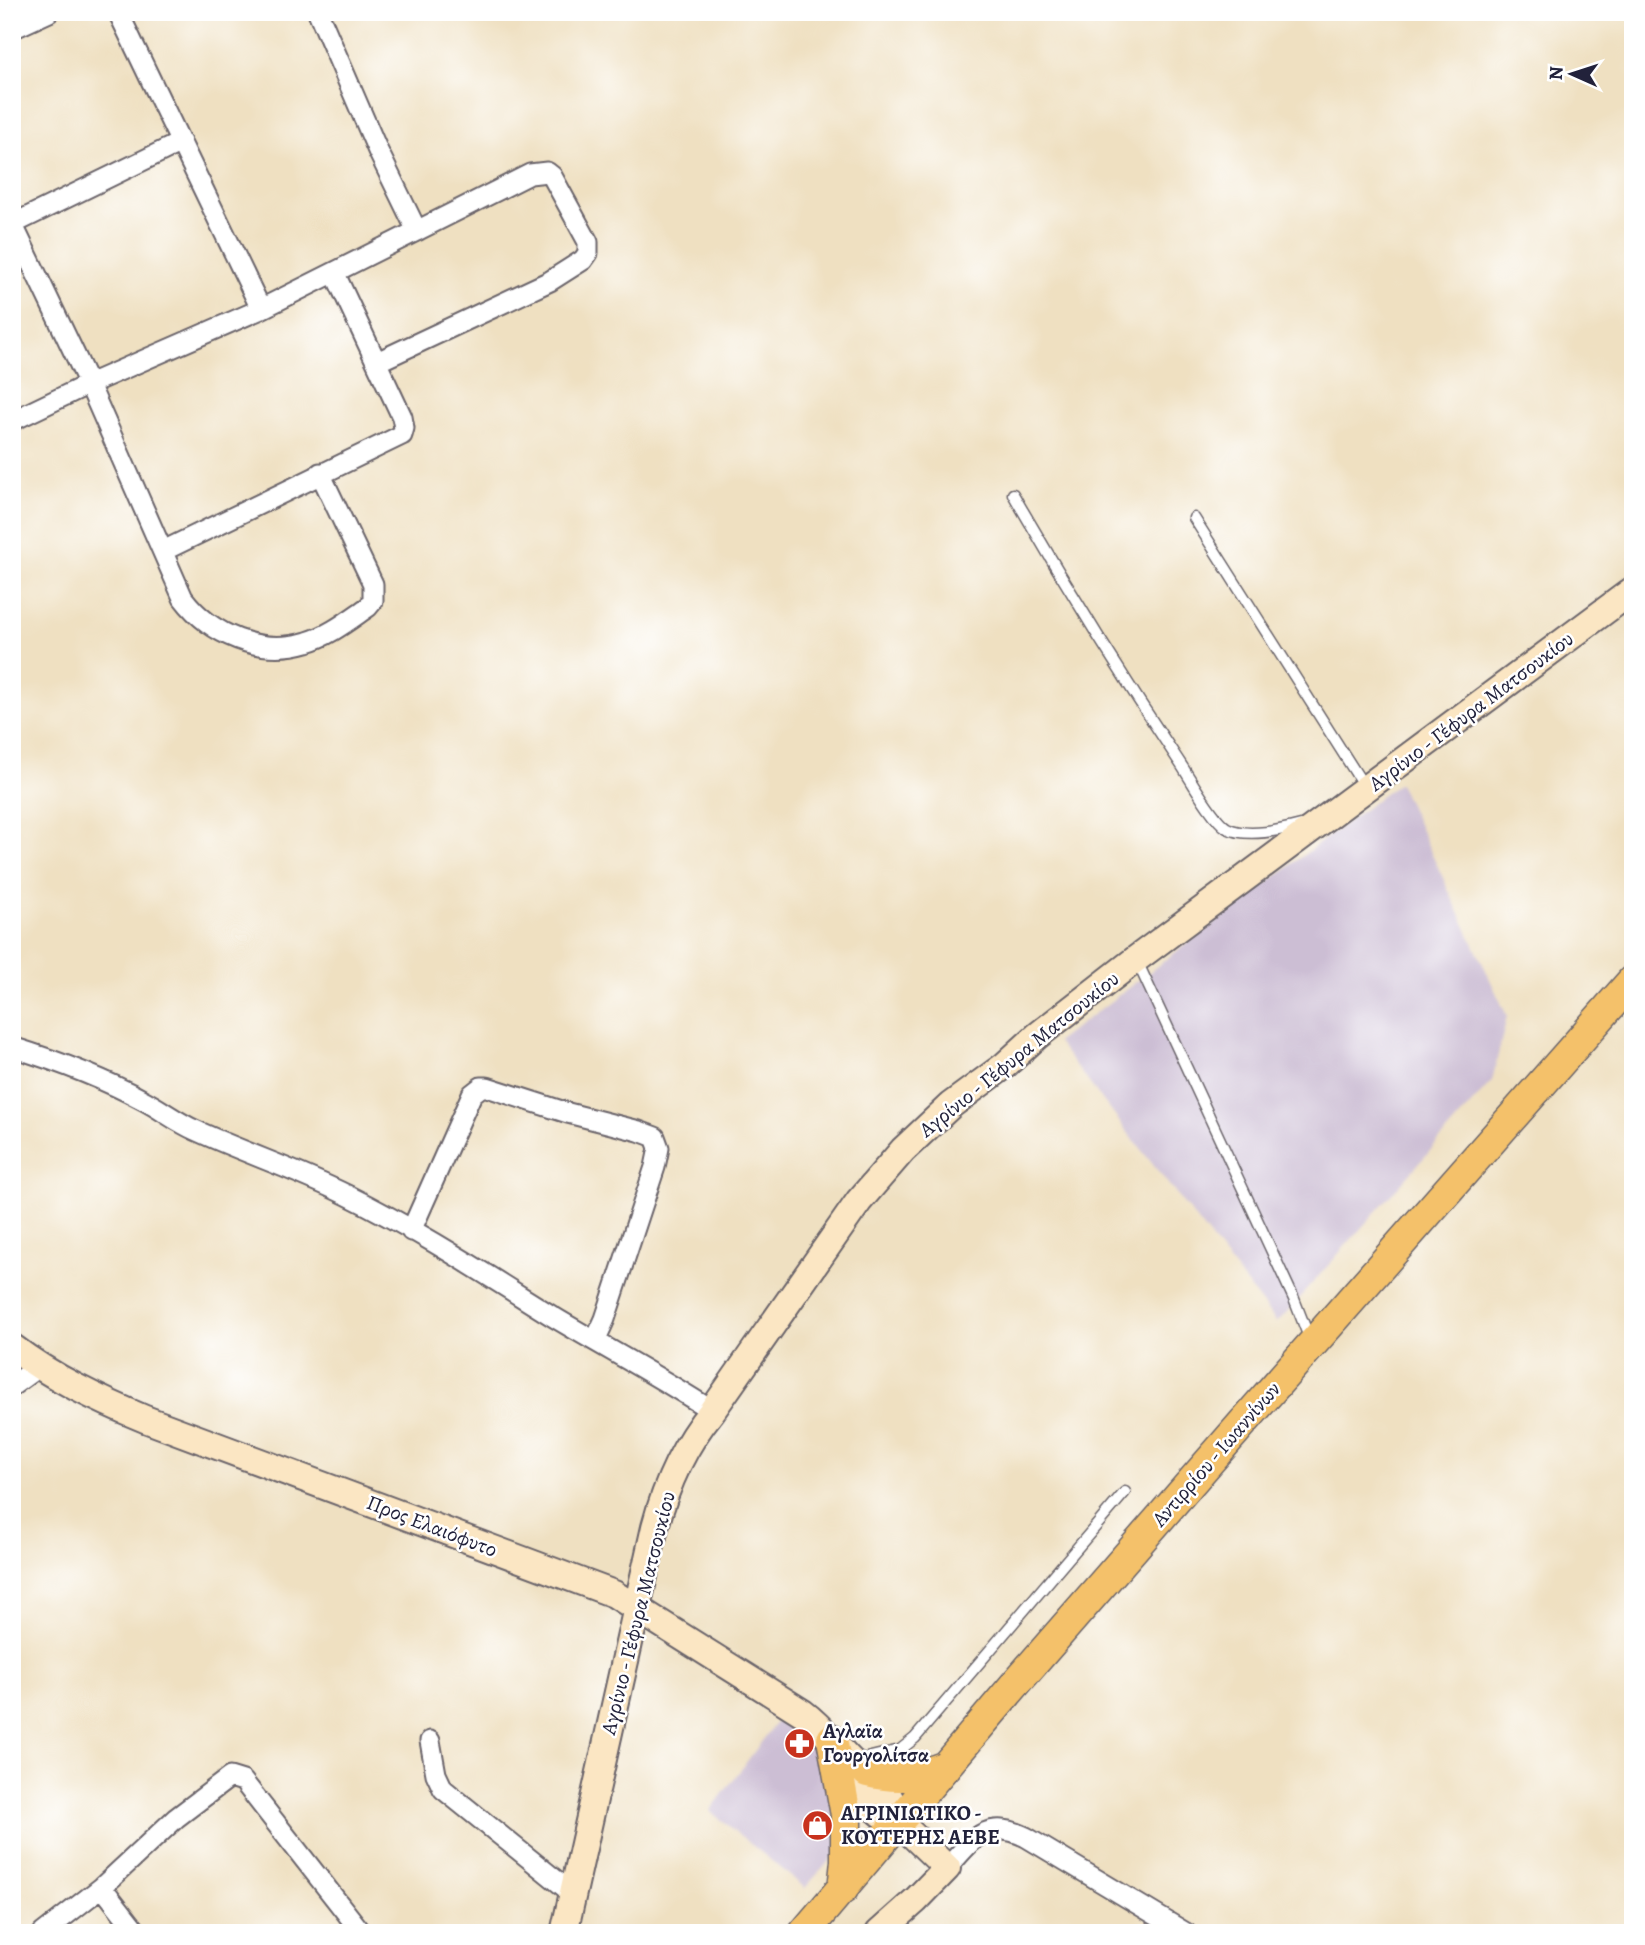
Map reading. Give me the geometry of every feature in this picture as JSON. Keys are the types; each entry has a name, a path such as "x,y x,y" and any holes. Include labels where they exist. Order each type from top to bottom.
{"main road":[{"name":"Αγρίνιο - Γέφυρα Ματσουκίου","path":"564,1933 659,1510 687,1447 859,1200 903,1150 951,1105 1004,1066 1037,1036 1136,959 1633,590"},
{"name":"Αντιρρίου - Ιωαννίνων","path":"804,1933 1311,1344 1633,980"},
{"name":"Προς Ελαιόφυτο","path":"12,1348 38,1367 100,1401 614,1594 803,1713 888,1793 900,1823"},
{"path":"843,1889 850,1757 905,1777 946,1766"},
{"path":"879,1933 947,1868 900,1823"}],"street":[{"path":"12,29 50,12"},
{"path":"118,12 261,309"},
{"path":"318,12 383,163 417,231"},
{"path":"181,142 13,224 89,384 183,598 203,621 221,634 252,643 306,643 326,634 368,607 374,596 373,584 320,474"},
{"path":"12,421 335,274 530,174 547,172 552,176 588,242 588,253 583,260 550,281 377,362"},
{"path":"163,551 402,435 402,417 335,274"},
{"path":"12,1047 56,1061 145,1101 195,1130 304,1174 374,1209 658,1376 712,1411"},
{"path":"411,1230 472,1094 481,1087 639,1131 655,1138 659,1148 655,1167 605,1319 595,1341"},
{"path":"12,1386 38,1367"},
{"path":"430,1741 436,1774 443,1789 573,1894"},
{"path":"43,1933 102,1887 176,1818 230,1777 243,1781 362,1933"},
{"path":"947,1868 977,1836 986,1830 1005,1829 1026,1837 1186,1933"},
{"path":"102,1887 138,1933"}],"lane":[{"path":"1013,494 1084,618 1209,808 1227,828 1243,832 1272,832 1322,821"},
{"path":"1194,518 1366,790"},
{"path":"1136,959 1294,1299 1311,1344"},
{"path":"850,1757 884,1755 900,1750 915,1738 1125,1493"}],"shaded area":[{"path":"1399,783 1507,1016 1492,1081 1277,1323 1057,1042"},
{"path":"780,1717 823,1745 839,1850 805,1888 710,1811"}],"place":[{"name":"Αγλαϊα Γουργολίτσα","path":"800,1743"},
{"name":"ΑΓΡΙΝΙΩΤΙΚΟ - ΚΟΥΤΕΡΗΣ ΑΕΒΕ","path":"818,1825"}]}
